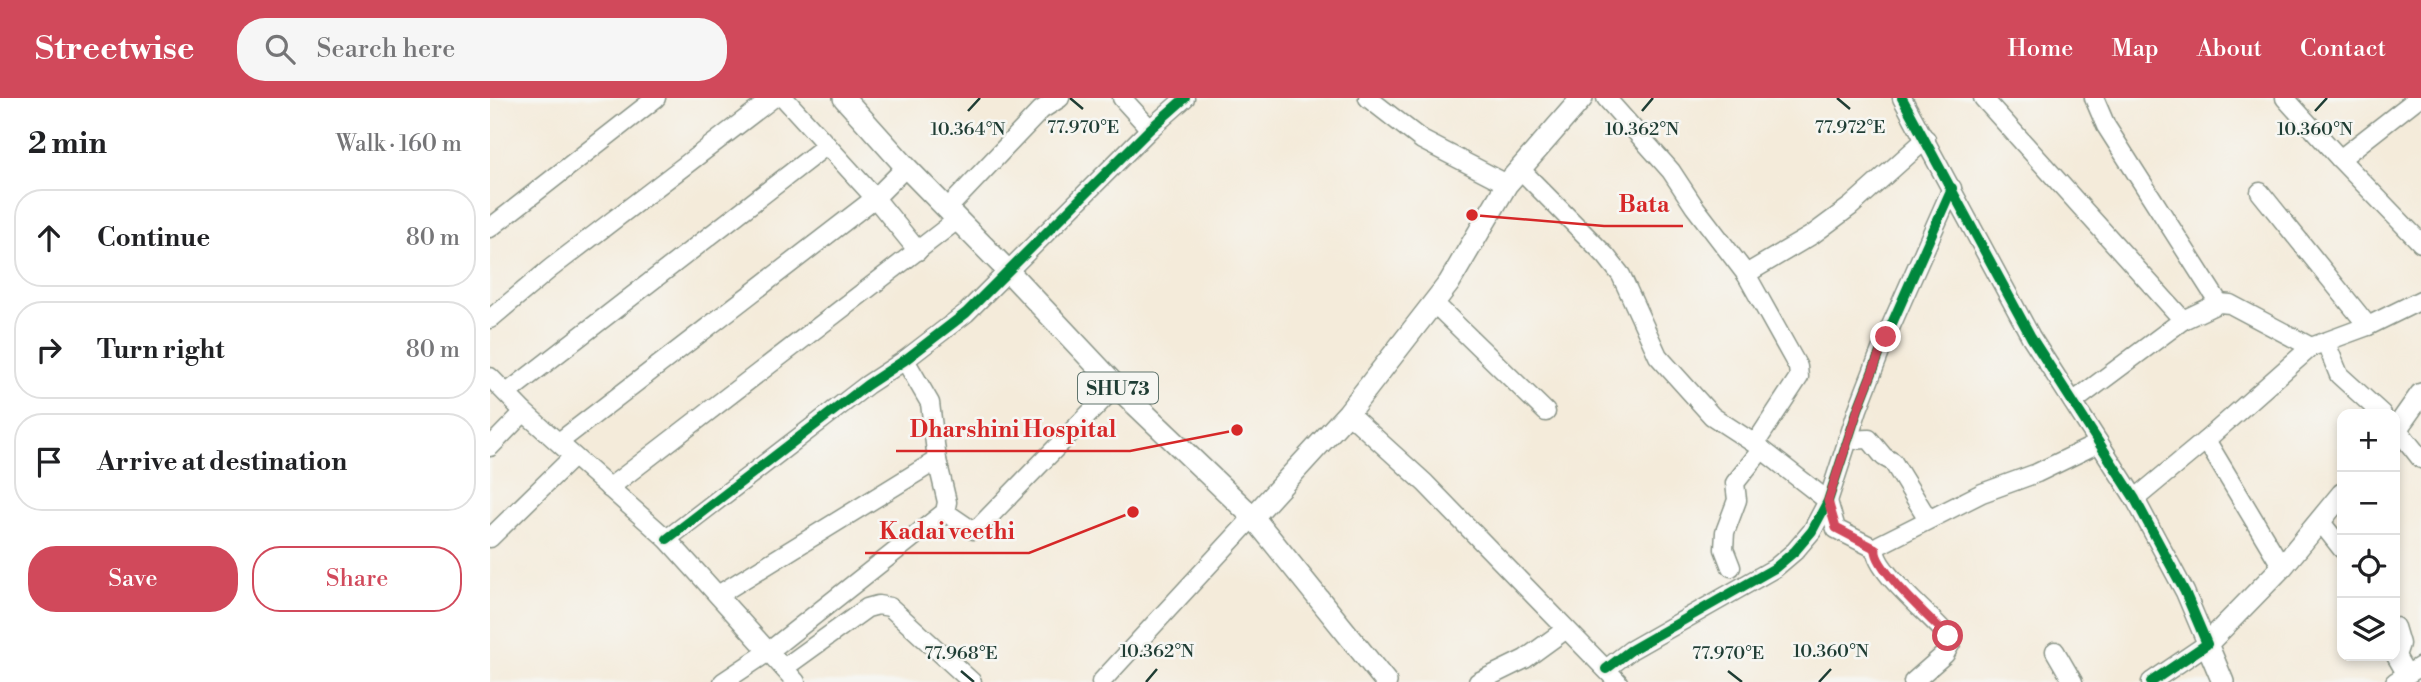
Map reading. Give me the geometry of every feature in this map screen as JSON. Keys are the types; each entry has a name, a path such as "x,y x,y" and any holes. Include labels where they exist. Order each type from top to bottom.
{"main road":[{"name":"SHU73","path":"844,98 906,167 1116,386 1253,517 1386,682"},
{"path":"1253,517 1348,413 1449,283 1514,176 1582,98"},
{"path":"2400,416 2421,394"},
{"path":"2223,682 2207,644 2282,568 2337,500"}],"street":[{"path":"490,228 656,98"},
{"path":"490,319 551,268 773,98"},
{"path":"783,98 875,198 918,251"},
{"path":"609,488 918,251 952,215 1037,104 1060,98"},
{"path":"1122,98 1150,129"},
{"path":"667,539 867,384 905,360 966,313 1150,129 1185,98"},
{"path":"1368,98 1422,140 1514,176 1606,256 1621,275 1658,356 1712,416 1758,446 1828,501 1836,528 1876,549"},
{"path":"1606,98 1671,170 1694,206 1746,274 1798,368 1799,377 1735,483 1737,500 1725,533 1724,549 1731,567"},
{"path":"1902,98 2031,337 2135,499 2185,592 2207,644 2151,682"},
{"path":"1983,98 2183,320"},
{"path":"2094,98 2106,126 2218,303"},
{"path":"2285,98 2340,159 2413,222 2421,241"},
{"path":"2340,159 2418,98"},
{"path":"1746,274 1812,235 1852,206 1926,139"},
{"path":"507,393 827,145"},
{"path":"559,442 875,198 906,167"},
{"path":"1348,413 1425,483 1565,630 1612,675 1631,650 1774,568 1795,551 1812,531 1828,501 1847,440 1886,337 1952,188"},
{"path":"2260,192 2368,326"},
{"path":"2135,499 2319,345 2368,326 2421,300"},
{"path":"1434,303 1546,412"},
{"path":"2073,402 2183,320 2218,303 2230,304 2319,345 2339,375 2375,409"},
{"path":"723,682 768,652 945,512 947,502 937,460 930,403 905,360"},
{"path":"490,377 573,457 667,539 796,682"},
{"path":"945,512 970,529 974,530 980,526 1116,386"},
{"path":"490,446 524,412"},
{"path":"2400,434 2421,459"},
{"path":"1847,440 1869,439 1884,457 1893,462 1928,519"},
{"path":"2206,440 2282,568"},
{"path":"1876,549 1886,541 1982,493 2037,473 2099,443"},
{"path":"490,538 573,457"},
{"path":"718,595 937,460"},
{"path":"1101,682 1253,517"},
{"path":"2320,521 2337,543"},
{"path":"1876,549 1877,560 1952,641 1945,653 1913,682"},
{"path":"784,668 867,608 878,605 890,607 972,682"},
{"path":"1478,682 1525,659 1565,630"},
{"path":"2055,651 2073,682"}],"cycle path":[{"path":"667,539 867,385 905,360 966,313 1150,129 1185,98"},
{"path":"1902,98 2031,337 2135,499 2185,592 2207,644 2151,682"},
{"path":"1606,669 1631,650 1775,568 1795,551 1812,531 1828,501 1858,409 1886,337 1952,188"}],"place":[{"name":"Bata","path":"1472,215"},
{"name":"Dharshini Hospital","path":"1237,430"},
{"name":"Kadai veethi","path":"1133,512"}],"route":[{"path":"1886,337 1858,409 1828,501 1836,528 1876,549 1877,560 1948,636"}]}
